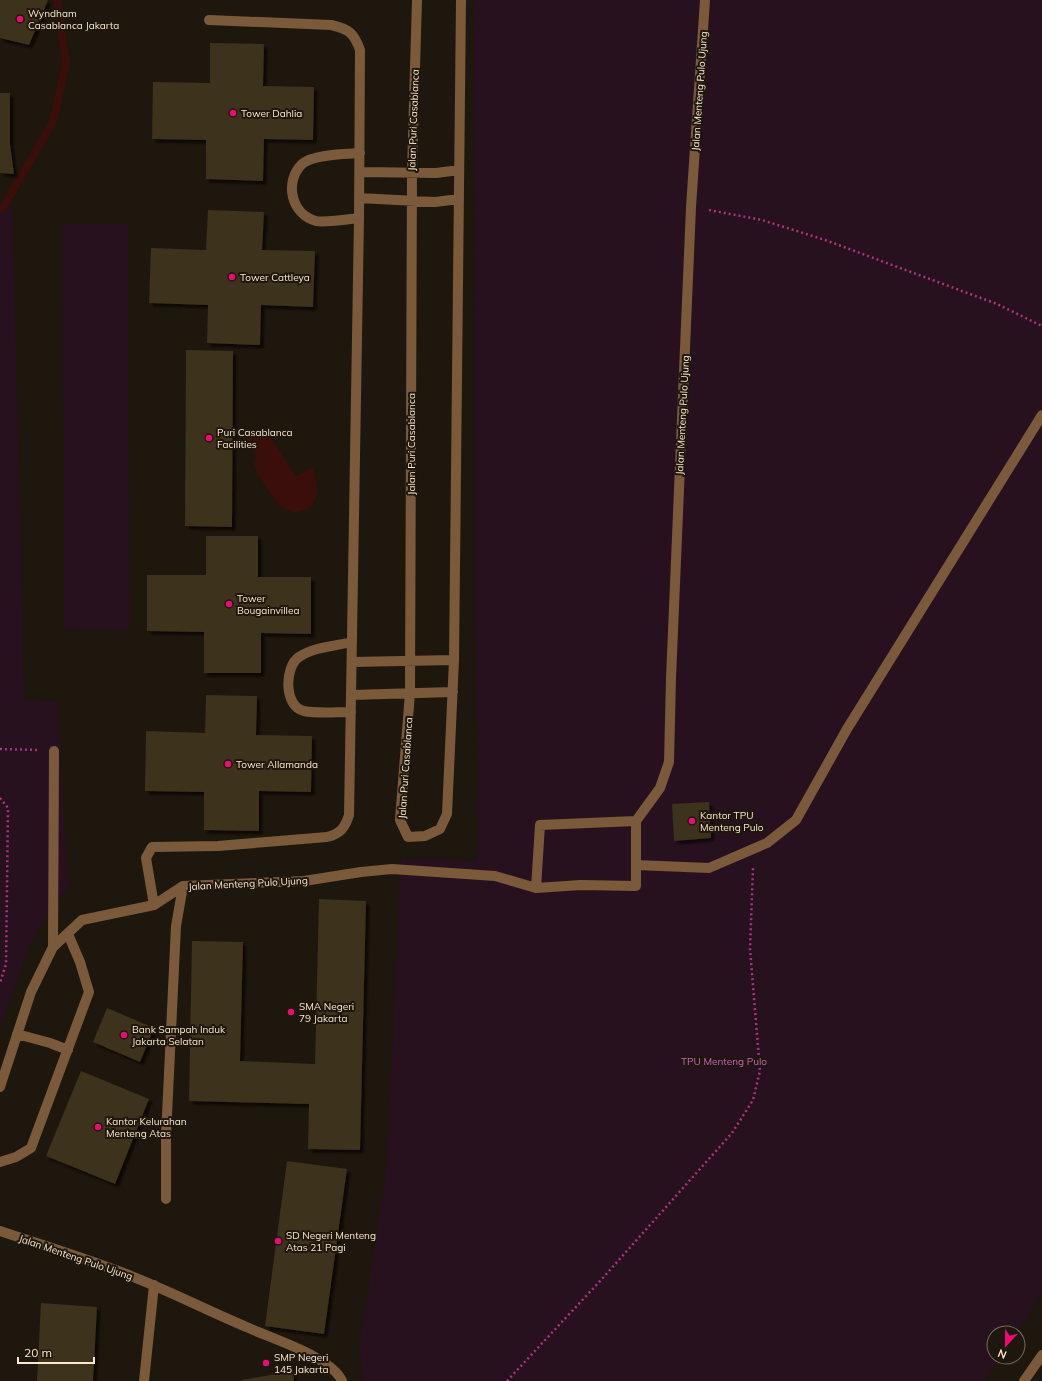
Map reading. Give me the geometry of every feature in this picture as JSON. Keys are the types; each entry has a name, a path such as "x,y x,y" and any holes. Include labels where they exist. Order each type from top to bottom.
{"street":[{"name":"Jalan Puri Casablanca","path":"417,0 412,171 410,693 400,820 408,837 425,836 440,829 448,814 454,660 461,0"},
{"name":"Jalan Menteng Pulo Ujung","path":"0,1087 31,992 53,947 82,920 154,905 183,886 304,881 361,872 400,870 495,876 536,888 636,886 636,821 660,788 669,762 671,678 691,207 705,0"},
{"path":"154,905 146,858 152,847 218,846 327,837 337,834 346,826 349,815 360,198 360,50 355,37 343,28 331,24 209,20"},
{"path":"359,218 316,221 298,211 291,194 295,176 303,163 320,156 360,153"},
{"path":"360,172 412,171 436,173 459,170"},
{"path":"360,198 435,202 459,199"},
{"path":"636,864 708,868 767,843 796,820 847,729 1042,415"},
{"path":"351,712 303,711 293,704 288,694 289,673 297,658 310,651 352,642"},
{"path":"352,662 454,660"},
{"path":"351,695 453,692"},
{"path":"53,947 54,751"},
{"path":"536,888 540,825 636,821"},
{"path":"166,1199 166,1136 176,926 183,886"},
{"path":"0,1162 16,1157 31,1148 89,992 80,962 68,934"},
{"path":"17,1034 50,1042 68,1050"},
{"name":"Jalan Menteng Pulo Ujung","path":"0,1231 126,1274 152,1285 309,1354 339,1375 342,1381"},
{"path":"144,1381 152,1285"},
{"path":"1024,1381 1042,1355"}],"path":[{"path":"691,207 762,220 825,240 997,304 1042,326"},
{"path":"0,749 31,750"},
{"path":"0,798 8,808 6,964 0,983"},
{"path":"507,1381 601,1280 732,1133 753,1100 760,1071 750,949 753,849"}],"green space":[{"name":"TPU Menteng Pulo","path":"474,0 1042,0 1042,1293 1021,1325 986,1325 986,1365 995,1365 985,1381 363,1381 360,1344 387,1166 401,859 477,861"},
{"path":"0,202 12,203 24,700 57,702 68,887 31,940 0,1027"},
{"path":"63,224 128,224 129,630 64,629"}],"shaded area":[{"path":"260,429 269,434 296,476 313,467 317,482 317,493 314,503 309,508 295,513 279,506 256,472 254,463 256,454 253,450 246,449 241,442 249,433"}],"building":[{"name":"Wyndham Casablanca Jakarta","path":"0,0 48,0 29,45 0,38"},
{"name":"Tower Dahlia","path":"210,43 264,44 263,86 314,87 313,140 264,139 263,181 206,179 206,140 152,139 153,82 210,83"},
{"path":"0,93 10,93 10,144 14,174 0,173"},
{"name":"Tower Cattleya","path":"208,210 264,212 262,250 315,251 313,307 261,305 260,345 207,343 208,305 149,303 151,248 206,250"},
{"name":"Puri Casablanca Facilities","path":"186,350 233,351 232,527 185,526"},
{"name":"Tower Bougainvillea","path":"206,536 258,536 258,577 311,577 311,634 261,633 261,673 204,673 204,632 147,631 147,575 206,575"},
{"name":"Tower Allamanda","path":"206,695 257,696 256,735 312,736 311,792 259,791 259,831 204,830 204,792 145,791 146,731 205,733"},
{"name":"Kantor TPU Menteng Pulo","path":"709,802 711,838 674,841 672,804"},
{"path":"319,899 366,901 360,1150 308,1149 309,1104 189,1101 192,941 243,942 240,1061 315,1064"},
{"name":"Bank Sampah Induk Jakarta Selatan","path":"107,1008 154,1028 140,1062 93,1042"},
{"name":"Kantor Kelurahan Menteng Atas","path":"81,1071 149,1099 115,1184 46,1156"},
{"path":"287,1161 347,1169 324,1334 265,1326"},
{"path":"41,1303 97,1307 93,1381 37,1381"},
{"path":"293,1371 294,1381 241,1381 241,1380"}],"waterway":[{"path":"2,209 53,122 66,63 57,0"}],"place":[{"name":"Wyndham Casablanca Jakarta","path":"20,19"},
{"name":"Tower Dahlia","path":"233,113"},
{"name":"Tower Cattleya","path":"232,277"},
{"name":"Puri Casablanca Facilities","path":"209,438"},
{"name":"Tower Bougainvillea","path":"229,604"},
{"name":"Tower Allamanda","path":"228,764"},
{"name":"Kantor TPU Menteng Pulo","path":"692,821"},
{"name":"SMA Negeri 79 Jakarta","path":"291,1012"},
{"name":"Bank Sampah Induk Jakarta Selatan","path":"124,1035"},
{"name":"Kantor Kelurahan Menteng Atas","path":"98,1127"},
{"name":"SD Negeri Menteng Atas 21 Pagi","path":"278,1241"},
{"name":"SMP Negeri 145 Jakarta","path":"266,1363"}]}
